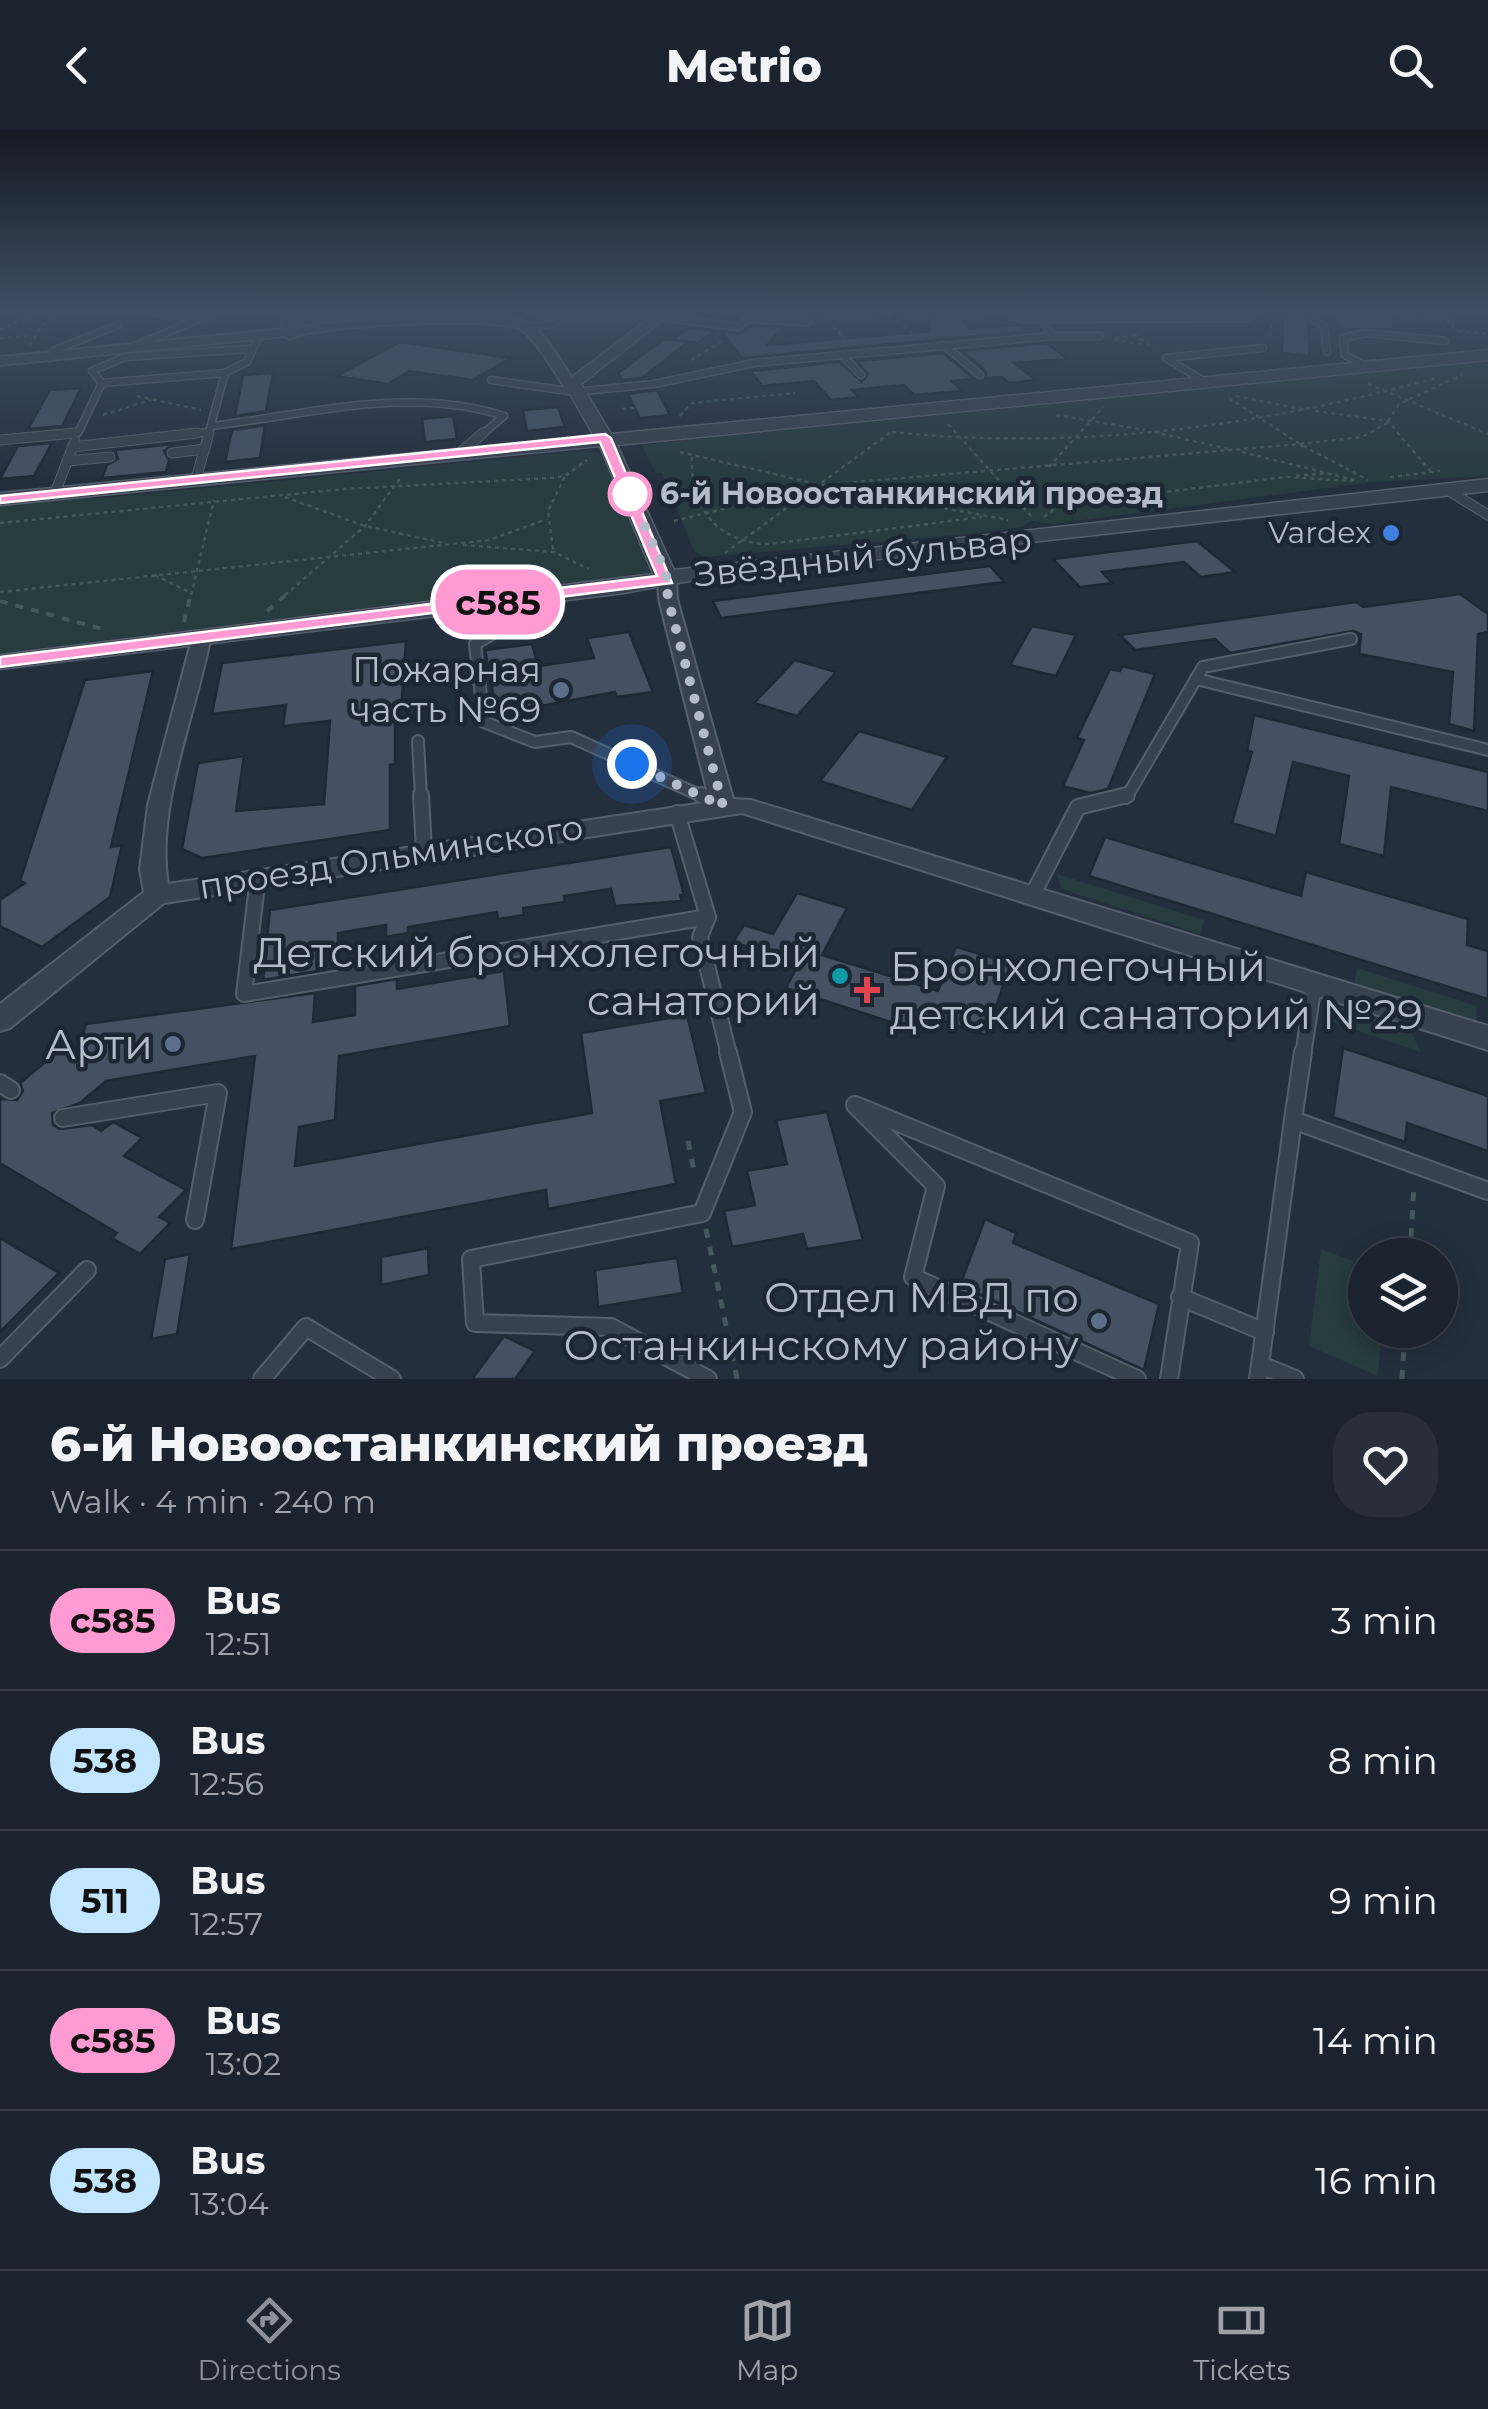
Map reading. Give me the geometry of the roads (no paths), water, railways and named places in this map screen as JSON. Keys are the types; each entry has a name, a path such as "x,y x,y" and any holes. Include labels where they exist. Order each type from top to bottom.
{"street":[{"path":"557,367 574,390 666,580 723,806"},
{"path":"574,390 580,373 588,367"},
{"path":"0,499 461,452 598,445 1202,380 1362,373 1402,367"},
{"name":"Звёздный бульвар","path":"0,662 191,635 486,604 700,572 1442,484 1488,485"},
{"name":"проезд Ольминского","path":"157,894 151,877 191,635"},
{"name":"проезд Ольминского","path":"0,1020 157,894 723,806 772,811 1488,1038"}],"lane":[{"path":"101,367 92,371 101,387"},
{"path":"101,387 225,372 236,367"},
{"path":"492,380 574,390 654,384 730,367"},
{"path":"854,367 861,375"},
{"path":"971,367 980,375"},
{"path":"1181,367 1202,380"},
{"path":"1357,367 1362,373"},
{"path":"196,479 225,372"},
{"path":"55,493 101,387"},
{"path":"72,447 449,402 489,408 504,416 461,452"},
{"path":"0,440 78,433"},
{"path":"172,452 204,449"},
{"path":"68,460 110,457"},
{"path":"1442,484 1488,515"},
{"path":"486,604 492,634 475,644 484,722 535,742 572,736 723,806"},
{"path":"1034,894 1078,807 1125,799 1203,667 1351,640"},
{"path":"1196,680 1488,750"},
{"path":"418,741 424,852"},
{"path":"677,813 708,917 700,937 742,1112 702,1213 472,1259 475,1323 611,1327 708,1379"},
{"path":"258,877 244,994 708,917"},
{"path":"1295,1379 1260,1372 1314,984"},
{"path":"63,1118 218,1093 195,1220"},
{"path":"1138,1379 913,1276 936,1186 856,1105 1190,1242 1169,1379"},
{"path":"1293,1120 1488,1191"},
{"path":"0,1359 87,1270"},
{"path":"1180,1297 1265,1332"},
{"path":"262,1379 306,1327 392,1379"}],"place":[{"name":"6-й Новоостанкинский проезд","path":"630,494"},
{"name":"Vardex","path":"1391,533"},
{"name":"Пожарная часть №69","path":"561,690"},
{"name":"Детский бронхолегочный санаторий","path":"840,976"},
{"name":"Бронхолегочный детский санаторий №29","path":"867,990"},
{"name":"Арти","path":"173,1044"},
{"name":"Отдел МВД по Останкинскому району","path":"1099,1321"}]}
